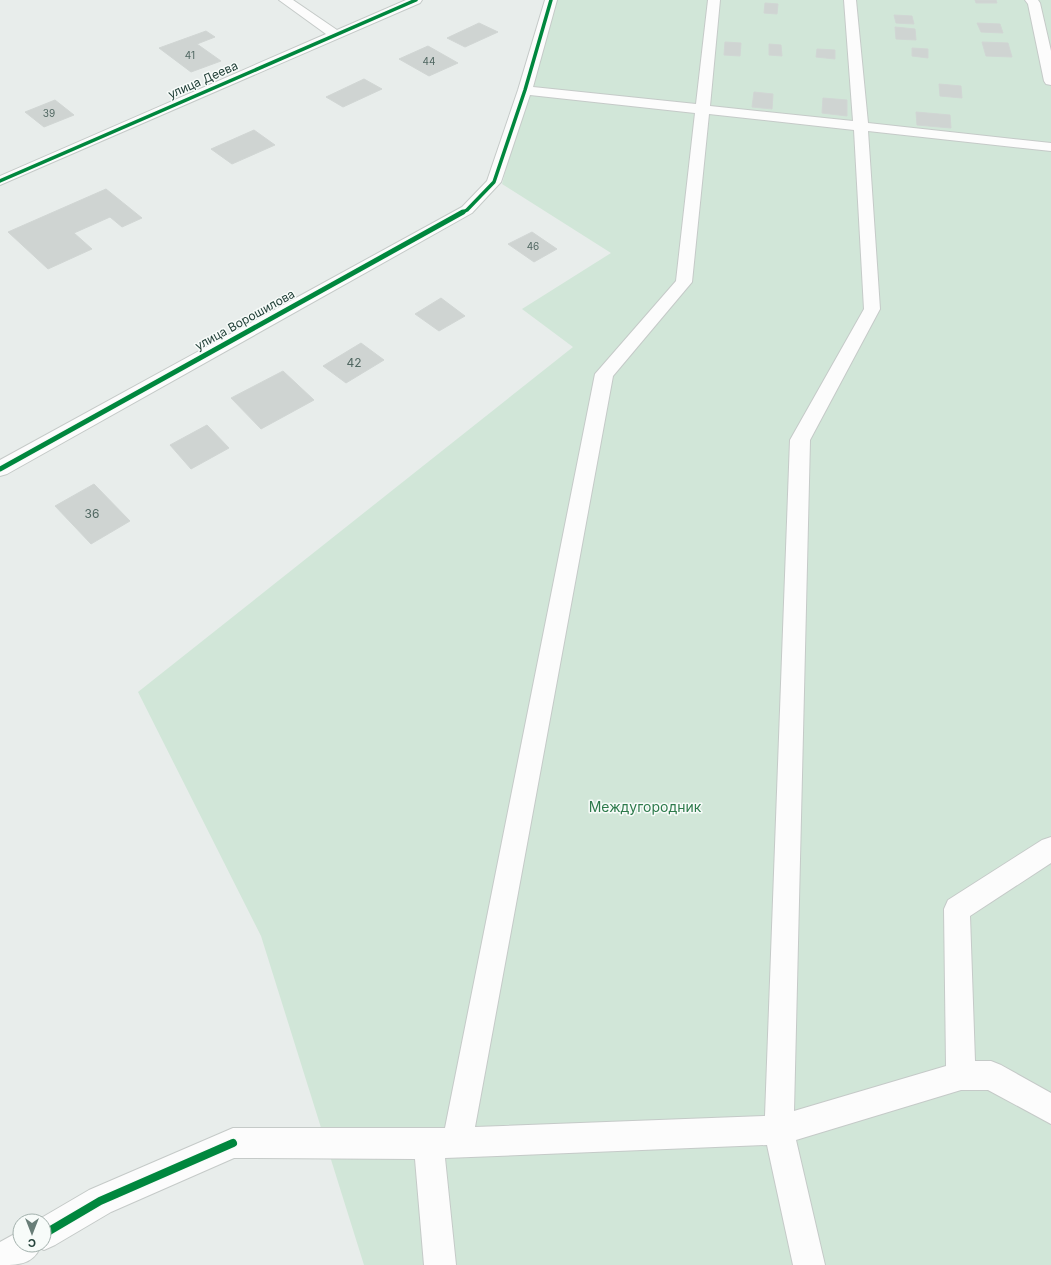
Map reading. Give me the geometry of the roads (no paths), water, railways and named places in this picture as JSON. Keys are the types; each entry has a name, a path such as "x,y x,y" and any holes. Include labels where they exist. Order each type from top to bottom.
{"street":[{"path":"285,0 334,34"},
{"name":"улица Деева","path":"0,181 334,34 416,0"},
{"path":"551,0 524,90 861,128 1051,147"},
{"path":"440,1265 443,1143 604,374 684,282 704,110 714,0"},
{"path":"809,1265 779,1130 800,440 872,309 861,128 850,0"},
{"path":"1031,0 1034,3 1051,81"},
{"name":"улица Ворошилова","path":"0,469 467,210 494,182 524,90"},
{"path":"961,1076 957,909 1051,849"},
{"path":"52,1229 100,1201 233,1143 443,1143 779,1130 961,1076 991,1075 1051,1109"},
{"path":"0,1260 12,1253"}],"park label":[{"name":"Междугородник","path":"645,807"}]}
